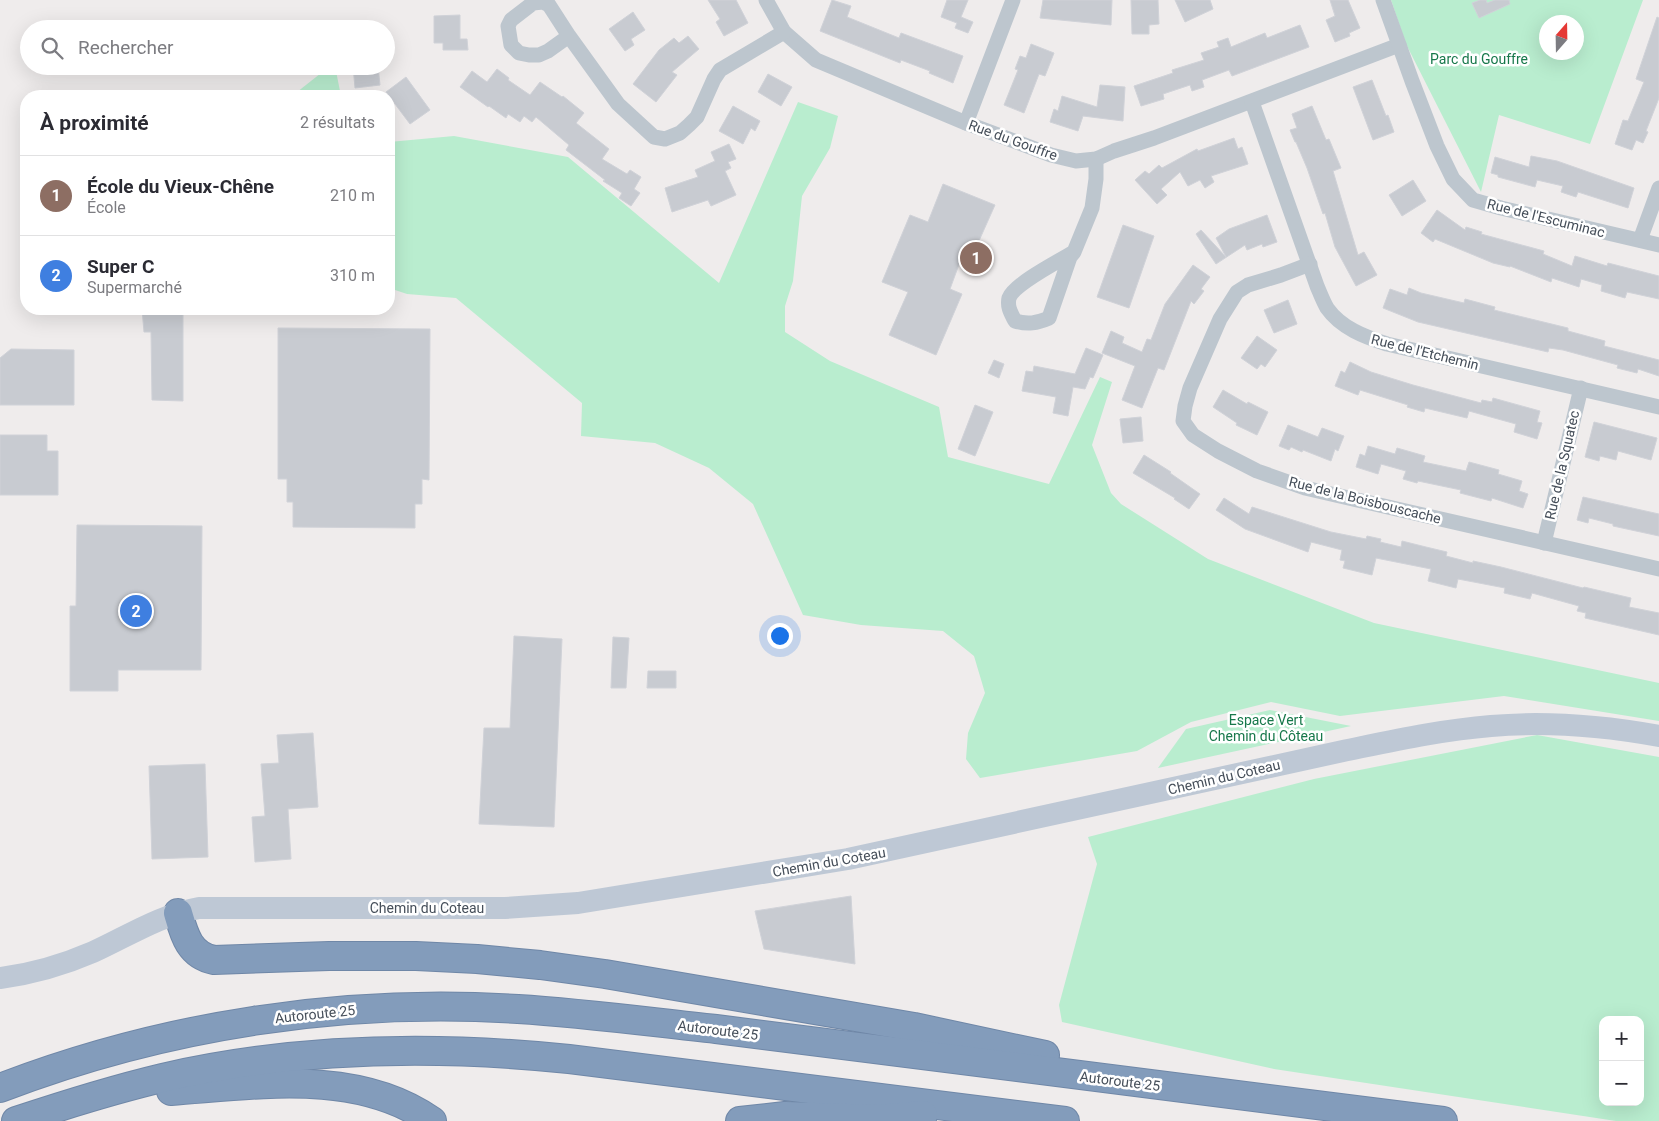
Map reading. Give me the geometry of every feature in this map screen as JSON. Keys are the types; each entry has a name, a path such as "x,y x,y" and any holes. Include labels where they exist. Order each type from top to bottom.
{"highway":[{"path":"178,913 190,946 202,956 214,960 329,956 416,956 477,959 570,969 914,1027 1250,1097"},
{"name":"Autoroute 25","path":"0,1088 53,1069 122,1049 225,1025 344,1010 463,1007 525,1009 600,1016 1442,1121"},
{"path":"16,1121 91,1096 164,1078 273,1059 338,1052 428,1050 498,1053 598,1062 1065,1121"},
{"path":"91,1096 280,1084 327,1086 363,1091 387,1098 411,1108 432,1121"},
{"path":"740,1121 785,1116 877,1119 983,1111"}],"street":[{"name":"Rue du Gouffre","path":"766,0 784,32 816,60 966,123 1051,155 1076,161 1096,159 1252,102 1399,44"},
{"path":"966,123 1013,0"},
{"name":"Rue de l'Escuminac","path":"1384,0 1437,146 1452,179 1473,200 1659,245"},
{"path":"569,36 618,104 654,137 665,139 680,133 697,117 720,70 784,32"},
{"name":"Rue de l'Etchemin","path":"1252,102 1317,286 1326,307 1339,322 1366,337 1436,356 1659,407"},
{"path":"1074,252 1017,286 1010,297 1008,308 1015,320 1023,323 1036,323 1049,318 1070,257 1074,252 1092,208 1096,179 1096,159"},
{"path":"1640,240 1659,188"},
{"name":"Rue de la Boisbouscache","path":"1310,264 1281,275 1248,284 1237,292 1216,328 1185,406 1183,421 1193,434 1218,451 1257,472 1305,488 1659,569"},
{"name":"Rue de la Squatec","path":"1544,542 1581,388"},
{"name":"Chemin du Coteau","path":"0,978 29,973 65,963 154,922 178,913 208,907 505,908 578,903 848,859 1343,751 1447,731 1504,725 1562,725 1659,736"}],"green space":[{"name":"Parc du Gouffre","path":"1391,0 1643,0 1590,144 1499,115 1481,192 1406,44"},
{"path":"319,75 337,75 340,90 300,90"},
{"path":"798,102 838,116 830,148 802,196 793,281 785,306 785,332 830,361 939,407 948,457 1049,484 1100,377 1112,382 1092,445 1111,493 1121,504 1208,559 1374,623 1659,683 1659,721 1504,696 1340,716 1271,702 1191,722 1137,751 980,778 966,759 968,733 985,693 974,656 943,631 861,625 803,615 753,504 709,468 655,443 581,436 582,403 456,298 407,294 395,290 395,141 454,136 568,157 719,283"},
{"name":"Espace Vert Chemin du Côteau","path":"1270,710 1351,726 1158,768 1186,729"},
{"path":"1537,735 1659,757 1659,1121 1616,1121 1274,1069 1062,1022 1059,1005 1097,864 1088,837 1314,779"}],"building":[{"path":"708,0 736,0 748,23 724,36 716,22 720,19"},
{"path":"832,0 851,6 847,17 899,38 901,33 963,56 953,83 929,73 930,71 901,60 900,63 820,31"},
{"path":"947,0 968,0 961,17 973,22 968,33 955,28 957,23 941,17"},
{"path":"1043,0 1112,0 1111,25 1040,18"},
{"path":"1131,0 1158,0 1159,24 1149,25 1149,34 1132,34"},
{"path":"1175,0 1210,0 1213,9 1185,22"},
{"path":"1330,0 1348,0 1360,28 1349,33 1350,36 1335,42 1326,20 1335,16"},
{"path":"1486,0 1487,3 1495,0 1509,0 1510,4 1479,18 1472,3"},
{"path":"633,12 645,30 631,39 634,45 625,51 609,29"},
{"path":"460,15 460,39 467,39 468,50 443,50 443,43 434,43 434,16"},
{"path":"1657,17 1659,18 1659,98 1643,143 1636,140 1632,150 1615,144 1623,120 1628,121 1644,82 1636,79"},
{"path":"1300,25 1309,47 1232,76 1229,70 1202,80 1204,87 1192,91 1190,85 1163,94 1164,99 1141,106 1134,86 1173,73 1172,70 1204,60 1201,53 1219,47 1217,42 1228,38 1231,47 1265,33 1267,38"},
{"path":"688,36 699,49 672,72 677,75 656,102 633,84 659,50 674,38 679,43"},
{"path":"1031,44 1054,53 1045,76 1039,74 1024,113 1004,105 1018,70 1015,69 1020,56 1026,58"},
{"path":"497,69 509,78 508,80 530,95 540,82 563,96 584,113 576,123 609,149 602,159 627,174 630,170 641,177 634,189 640,193 631,206 619,198 622,193 603,181 605,180 566,150 569,145 536,117 532,122 524,116 520,122 508,114 506,118 460,87 472,71 487,82"},
{"path":"768,74 792,87 781,106 758,92"},
{"path":"354,75 379,75 380,85 355,88"},
{"path":"406,77 430,110 410,124 395,104 395,90 389,90"},
{"path":"1372,80 1394,132 1373,140 1353,87"},
{"path":"1100,85 1125,87 1123,121 1083,116 1078,131 1050,122 1054,109 1058,111 1062,96 1097,107"},
{"path":"733,106 760,121 755,131 751,128 743,144 719,131"},
{"path":"1312,106 1326,140 1329,139 1341,168 1333,171 1358,255 1364,252 1377,275 1356,286 1335,247 1325,213 1323,214 1307,168 1290,130 1297,128 1292,114"},
{"path":"1234,138 1238,149 1242,147 1248,164 1211,176 1214,182 1205,188 1200,180 1188,186 1180,172 1161,189 1167,195 1157,204 1135,180 1145,171 1149,174 1159,165 1162,168 1197,149 1198,151"},
{"path":"729,144 736,159 728,162 731,168 725,171 736,195 711,206 708,200 672,212 665,188 698,177 695,170 715,161 711,152"},
{"path":"1531,156 1557,161 1634,188 1628,208 1578,192 1576,197 1561,192 1563,186 1537,180 1535,187 1498,177 1498,175 1491,173 1495,157 1529,167"},
{"path":"1413,180 1426,201 1402,216 1389,195"},
{"path":"943,184 995,205 970,261 961,259 950,289 962,294 936,355 889,335 908,292 882,282 910,215 928,222"},
{"path":"1437,210 1465,230 1466,227 1482,232 1481,234 1544,251 1543,254 1572,266 1575,256 1607,266 1608,263 1659,276 1659,299 1627,292 1625,298 1601,291 1602,285 1581,279 1579,287 1552,278 1551,282 1510,266 1493,263 1435,239 1433,242 1421,233"},
{"path":"1267,215 1277,242 1263,247 1262,244 1247,250 1245,245 1216,264 1196,234 1201,230 1226,257 1216,238 1229,229"},
{"path":"1123,225 1154,236 1129,308 1097,297"},
{"path":"1193,265 1210,277 1201,289 1204,291 1194,304 1191,301 1164,370 1158,368 1142,408 1122,400 1135,366 1102,353 1111,331 1124,337 1122,343 1142,352 1147,339 1151,340 1165,304"},
{"path":"1409,288 1421,293 1464,303 1465,299 1495,307 1494,310 1568,328 1568,331 1605,341 1604,346 1659,360 1659,376 1638,369 1637,373 1617,368 1618,365 1563,350 1549,348 1548,352 1418,322 1383,308 1390,289 1407,295"},
{"path":"1288,300 1297,324 1274,333 1264,310"},
{"path":"143,315 183,315 183,401 152,400 151,332 144,332"},
{"path":"278,328 430,329 429,480 422,479 422,504 415,504 415,528 293,527 293,502 287,502 287,479 278,479"},
{"path":"1257,336 1277,350 1265,367 1261,364 1257,369 1241,358"},
{"path":"1086,348 1103,355 1093,378 1090,377 1085,389 1073,387 1068,416 1053,413 1056,397 1022,391 1026,371 1033,372 1034,366 1075,374"},
{"path":"11,349 74,350 74,405 0,405 0,358"},
{"path":"994,360 1004,364 999,378 988,373"},
{"path":"1350,362 1371,372 1481,403 1482,400 1492,402 1493,398 1540,411 1537,422 1542,423 1537,439 1514,432 1516,424 1469,411 1467,418 1425,408 1424,412 1360,390 1358,395 1335,386 1341,371 1345,373"},
{"path":"1223,390 1247,404 1248,402 1268,412 1257,435 1236,425 1237,423 1213,407"},
{"path":"975,405 993,412 975,456 958,449"},
{"path":"1141,417 1143,441 1123,443 1120,419"},
{"path":"1594,422 1657,438 1651,460 1618,451 1616,460 1600,456 1599,461 1585,457"},
{"path":"1288,425 1318,437 1322,428 1344,436 1338,451 1335,449 1331,461 1303,450 1302,452 1291,447 1289,450 1279,446"},
{"path":"0,435 47,435 47,451 58,451 58,495 0,495"},
{"path":"1368,446 1395,454 1397,448 1425,456 1423,462 1466,471 1469,462 1499,470 1498,474 1522,481 1519,491 1528,494 1523,508 1492,498 1491,501 1460,493 1461,490 1403,479 1406,471 1381,464 1378,474 1356,467 1360,454 1365,456"},
{"path":"1144,455 1200,494 1189,509 1175,498 1133,473"},
{"path":"1583,497 1659,514 1659,536 1613,526 1613,524 1589,518 1588,523 1577,520"},
{"path":"1224,498 1249,514 1252,507 1331,532 1366,539 1367,536 1381,539 1380,542 1401,547 1402,541 1447,552 1446,556 1473,563 1473,561 1501,567 1631,598 1629,607 1659,613 1659,635 1585,618 1586,613 1577,611 1579,606 1532,593 1530,599 1504,593 1505,588 1458,579 1456,588 1428,581 1431,569 1376,558 1372,575 1343,568 1345,561 1340,560 1342,550 1311,542 1308,552 1245,529 1216,510"},
{"path":"77,525 202,526 201,670 118,670 118,691 70,691 70,606 76,606"},
{"path":"514,636 562,639 554,827 479,824 484,728 510,728"},
{"path":"613,637 629,638 626,688 611,688"},
{"path":"648,671 676,671 676,688 647,688"},
{"path":"313,733 318,807 288,809 291,859 255,862 252,817 265,816 261,764 279,763 277,735"},
{"path":"205,764 208,857 152,859 149,766"},
{"path":"851,896 855,964 764,949 755,911"}],"place":[{"name":"École du Vieux-Chêne","path":"976,258"},
{"name":"Super C","path":"136,611"}]}
